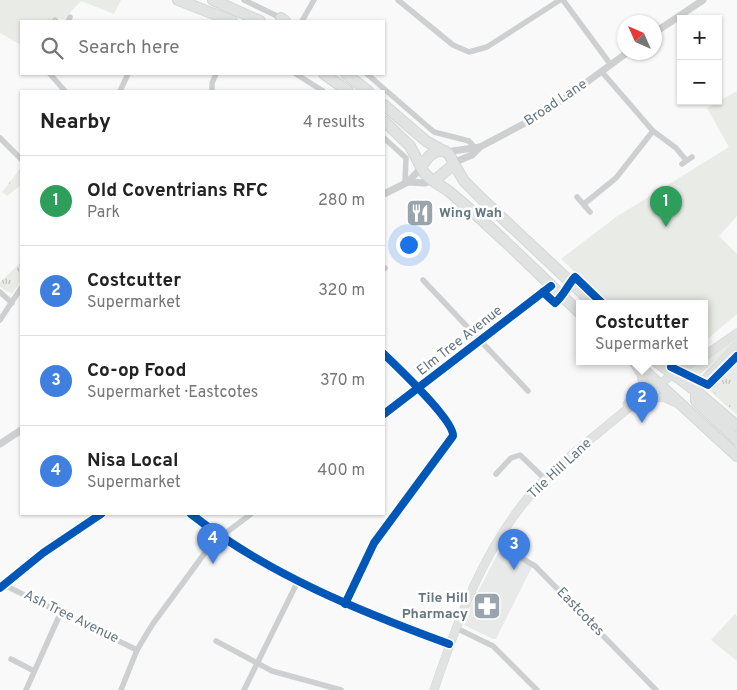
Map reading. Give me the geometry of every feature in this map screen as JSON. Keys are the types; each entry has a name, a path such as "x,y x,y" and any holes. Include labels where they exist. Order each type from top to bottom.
{"highway":[{"path":"178,0 229,20"},
{"path":"213,0 258,20"},
{"path":"325,75 347,90"},
{"path":"347,75 367,90"},
{"path":"385,106 426,141 446,151 464,181 590,300"},
{"path":"385,122 410,146 426,175 484,220 576,309"},
{"path":"421,168 433,153 446,151"},
{"path":"434,181 454,163"},
{"path":"637,365 737,456"},
{"path":"661,365 696,391 737,426"},
{"path":"696,391 696,401 737,440"}],"main road":[{"path":"708,353 737,333"},
{"path":"696,391 702,382 737,345"},
{"name":"Tile Hill Lane","path":"619,416 643,384 641,374 636,365"},
{"name":"Tile Hill Lane","path":"434,690 456,628 497,544 522,505 545,479 658,383 688,365"},
{"path":"636,402 663,397 692,414"}],"street":[{"path":"244,0 258,3 283,20"},
{"path":"303,20 314,0"},
{"path":"398,0 453,45 470,52 486,47 562,0 611,65"},
{"path":"662,28 703,0"},
{"name":"Broad Lane","path":"454,163 472,155 478,148 546,112 618,60"},
{"path":"602,72 653,131 676,148 687,160"},
{"path":"51,75 64,90"},
{"path":"120,90 128,75"},
{"path":"212,90 212,83 216,75"},
{"path":"298,75 321,90"},
{"path":"368,75 434,132 469,141 478,148"},
{"path":"584,204 616,178 653,131"},
{"path":"0,138 20,158"},
{"path":"385,139 406,158 406,183"},
{"name":"Broad Lane","path":"446,151 478,148"},
{"path":"385,194 406,183 421,168"},
{"path":"406,183 434,181"},
{"path":"577,197 590,212"},
{"path":"423,280 528,391"},
{"name":"Elm Tree Avenue","path":"385,413 551,286"},
{"path":"0,320 20,290"},
{"path":"0,292 12,303"},
{"path":"346,604 374,543 453,436 451,426 419,389 385,355"},
{"path":"0,444 20,431"},
{"path":"496,474 511,458 520,455 545,479"},
{"path":"2,586 43,553 100,515"},
{"path":"191,515 220,537 298,581 346,604 450,644"},
{"path":"120,690 137,650 157,618 220,537 250,515"},
{"name":"Eastcotes","path":"497,544 535,566 656,690"},
{"path":"244,690 298,581"},
{"name":"Ash Tree Avenue","path":"2,586 61,612 137,650"},
{"path":"26,690 61,612"},
{"path":"456,628 493,646 538,690"},
{"path":"216,641 272,671 340,690"},
{"path":"11,659 34,671"}],"shaded area":[{"path":"737,359 737,415 708,389"},
{"path":"503,550 532,567 496,639 493,639 464,625 471,605 498,553"}],"green space":[{"path":"0,0 121,0 114,14 81,1 64,19 20,20 20,44 0,33"},
{"path":"737,91 737,216 719,236 737,254 737,314 708,338 708,300 606,300 561,259 616,217 729,147 707,108 712,105 722,105 722,100"},
{"path":"20,169 20,186 7,196 2,192"},
{"path":"20,263 20,283 12,294 0,287 0,282"},
{"path":"737,339 737,342 698,376 687,372 698,365 708,365 708,358"},
{"path":"724,370 737,383 737,414 709,388"},
{"path":"735,614 737,616 737,661 711,640"}],"cycle path":[{"path":"543,292 555,303 575,277 599,300"},
{"path":"385,413 551,286"},
{"path":"345,604 374,543 453,436 451,428 435,406 385,355"},
{"path":"671,365 671,367 708,385 737,356"},
{"path":"0,588 43,553 100,515"},
{"path":"192,515 220,535 282,573 348,604 449,644"}],"place":[{"name":"Wing Wah","path":"420,213"},
{"name":"Old Coventrians RFC","path":"666,227"},
{"name":"Costcutter","path":"642,423"},
{"name":"Nisa Local","path":"213,564"},
{"name":"Co-op Food","path":"514,570"},
{"name":"Tile Hill Pharmacy","path":"487,606"}]}
